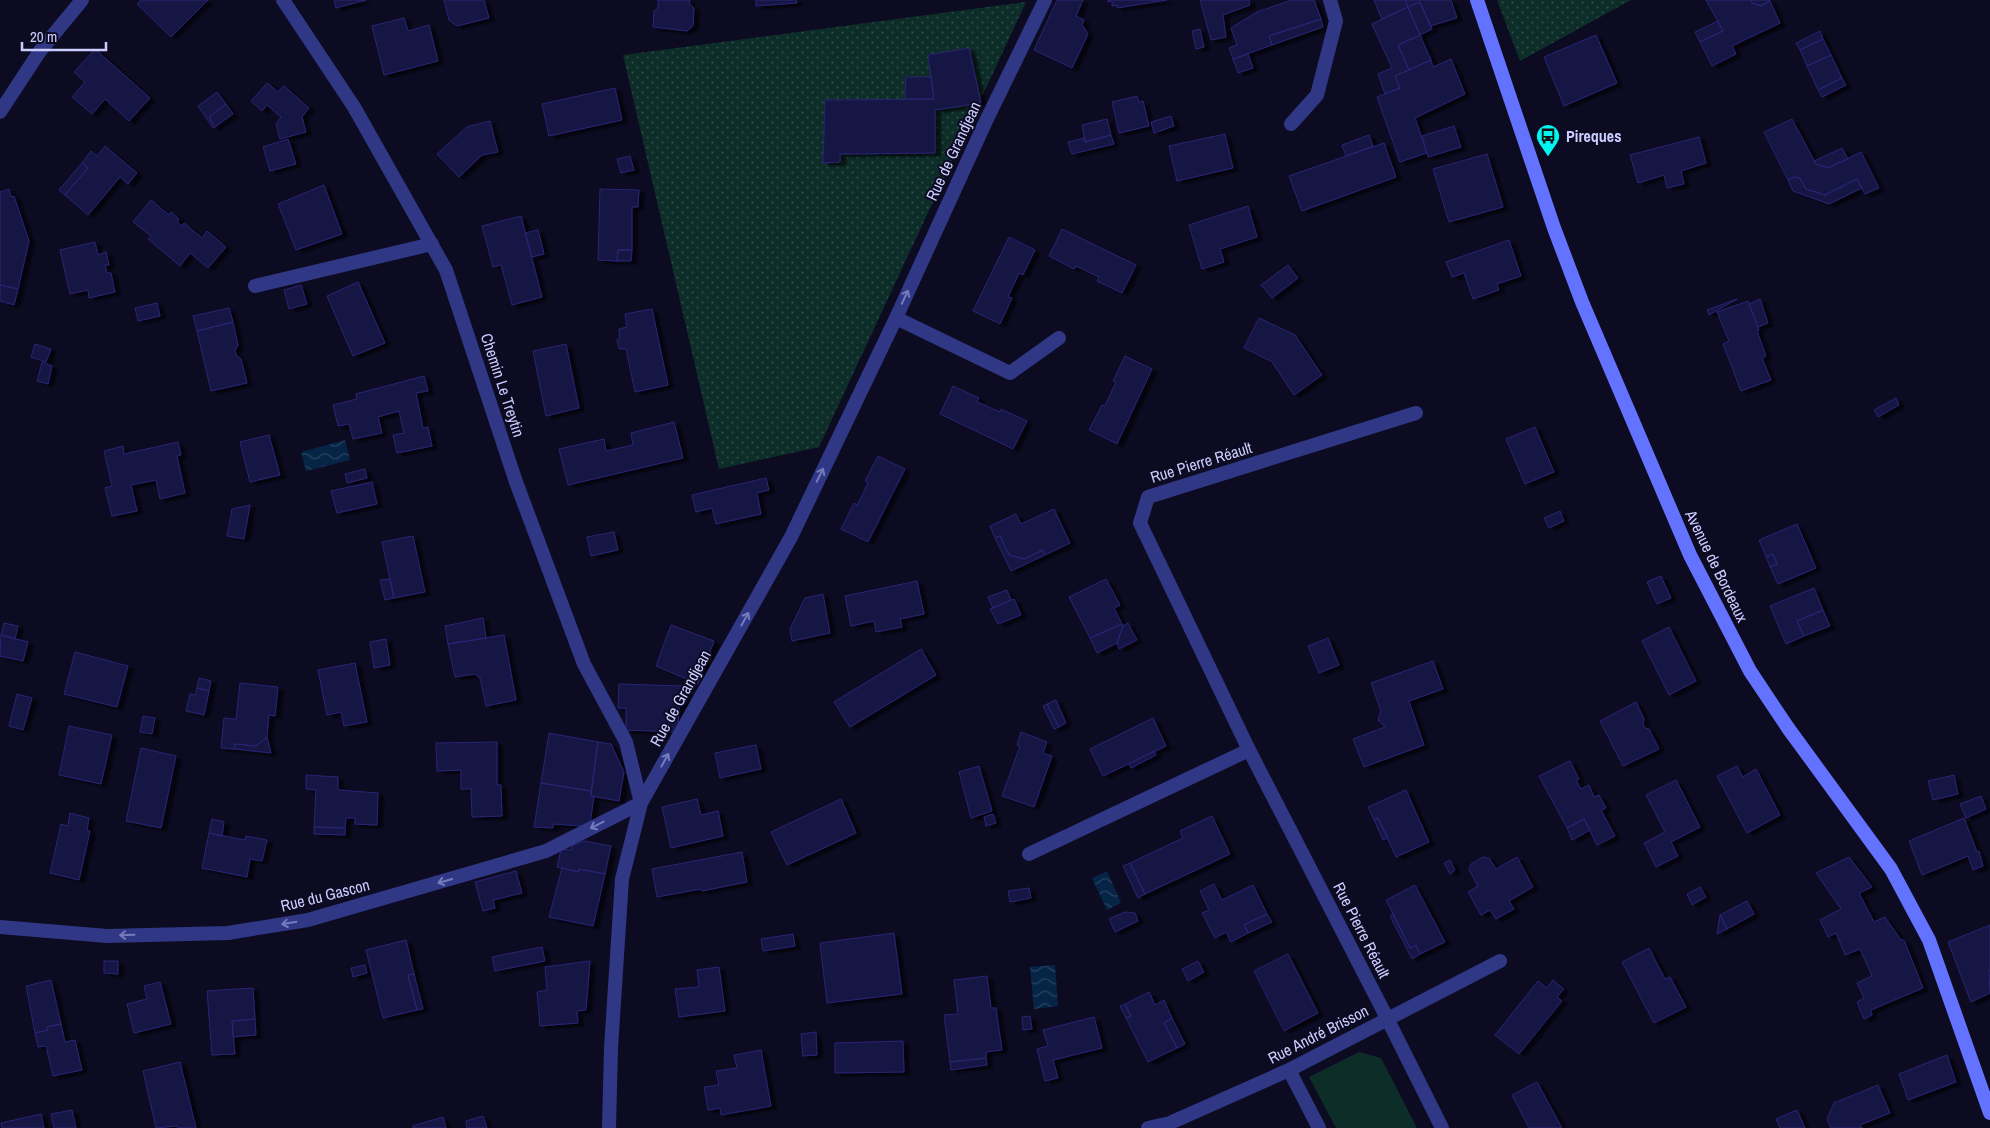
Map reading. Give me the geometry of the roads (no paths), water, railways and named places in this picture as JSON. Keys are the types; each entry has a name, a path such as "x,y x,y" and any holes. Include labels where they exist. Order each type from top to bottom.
{"main road":[{"name":"Avenue de Bordeaux","path":"1477,0 1554,228 1582,302 1690,555 1750,671 1814,764 1891,870 1905,893 1929,940 1990,1113"}],"street":[{"path":"0,112 40,51 82,0"},
{"name":"Chemin Le Treytin","path":"282,0 354,107 446,270 516,482 584,664 626,742 641,803"},
{"name":"Rue de Grandjean","path":"609,1128 611,1048 622,879 641,803 791,536 896,318 985,123 1045,0"},
{"path":"1291,124 1316,95 1336,21 1330,0"},
{"path":"256,286 432,244"},
{"path":"896,318 1010,373 1059,338"},
{"name":"Rue Pierre Réault","path":"1416,413 1148,497 1140,523 1249,750 1442,1128"},
{"path":"1029,854 1249,750"},
{"name":"Rue du Gascon","path":"0,927 107,936 228,933 308,920 546,851 641,803"},
{"name":"Rue André Brisson","path":"1148,1128 1170,1123 1288,1070 1500,961"},
{"path":"1288,1070 1319,1128"}],"water":[{"path":"345,440 350,460 306,471 301,452"},
{"path":"1107,871 1121,903 1107,910 1092,878"},
{"path":"1055,965 1058,1006 1034,1009 1030,967"}],"place":[{"name":"Pireques","path":"1548,157"}]}
